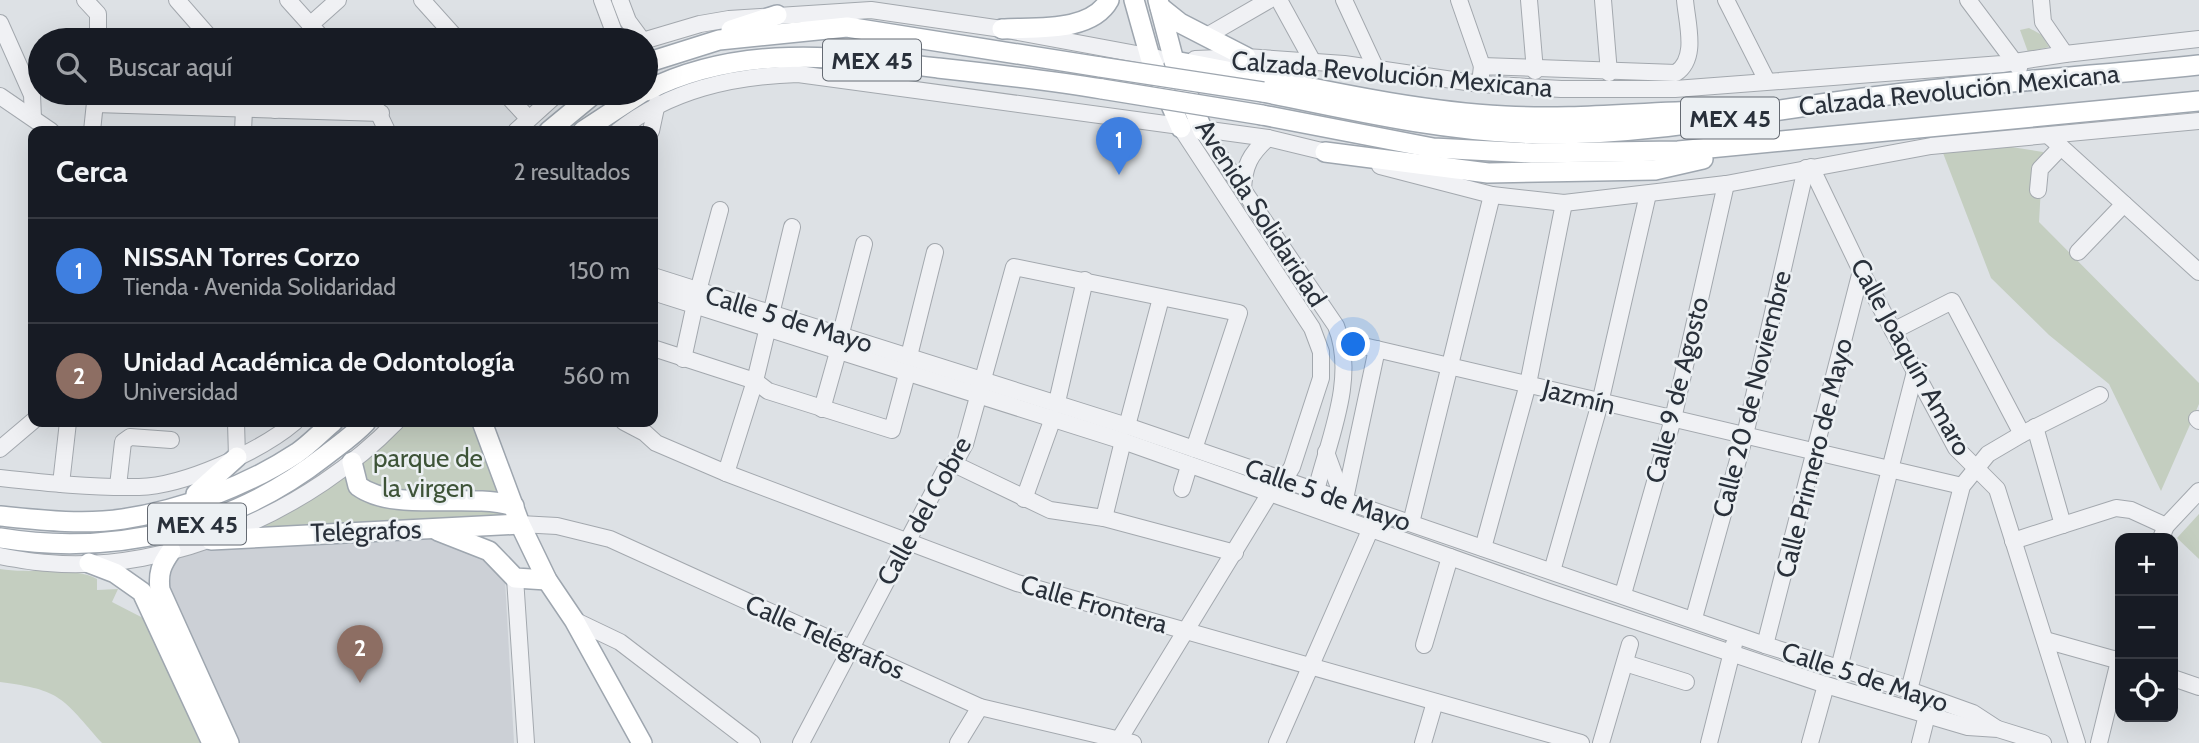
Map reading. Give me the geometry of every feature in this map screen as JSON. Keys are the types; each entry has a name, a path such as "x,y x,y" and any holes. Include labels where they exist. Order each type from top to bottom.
{"main road":[{"path":"1002,29 1071,25 1103,10 1108,0"},
{"name":"Avenida Solidaridad","path":"1134,0 1150,57 1181,128"},
{"path":"1159,3 1205,37 1246,57"},
{"name":"Avenida Solidaridad","path":"1159,3 1174,61 1203,131"},
{"path":"693,46 777,16"},
{"name":"Calzada Revolución Mexicana","path":"693,46 738,37 847,27 1263,92 1423,125 1541,134 1676,126 1889,94 2019,84 2199,65"},
{"name":"MEX 45","path":"658,59 693,46"},
{"name":"Calzada Revolución Mexicana","path":"658,89 671,79 732,62 809,55 1019,76 1262,115 1460,151 1678,151 1932,137 2199,100"},
{"path":"1174,61 1437,110 1505,116 1581,117 1786,109"},
{"path":"555,126 581,105"},
{"name":"MEX 45","path":"592,126 631,105"},
{"path":"1325,152 1488,173 1574,173 1655,170 1749,145"},
{"name":"MEX 45","path":"0,516 79,521 123,519 186,503 244,481 297,452 327,427"},
{"name":"MEX 45","path":"0,538 39,545 98,544 176,531 252,505 306,471 360,427"},
{"path":"484,427 517,515 547,580 574,620 642,743"},
{"path":"186,503 237,457"},
{"path":"352,462 358,486 376,496 491,501 517,515"},
{"name":"Telégrafos","path":"211,540 326,531 432,529 517,515"},
{"path":"432,529 489,551 514,578 547,580"},
{"path":"171,551 161,564 158,576 160,590 229,743"},
{"path":"89,563 115,573 142,592 212,743"}],"street":[{"path":"85,0 98,14 98,28"},
{"path":"177,0 202,28"},
{"path":"288,0 313,28"},
{"path":"310,25 338,0"},
{"path":"422,0 447,28"},
{"path":"603,0 613,28"},
{"path":"620,0 628,21 634,28"},
{"path":"1205,37 1269,0"},
{"path":"1279,0 1313,62"},
{"path":"1344,0 1376,69"},
{"path":"1459,0 1482,66 1480,84"},
{"path":"1529,0 1535,71"},
{"path":"1603,0 1609,73"},
{"path":"1482,66 1535,71 1676,74 1685,67 1688,57 1685,0"},
{"path":"1726,0 1767,81"},
{"path":"1957,0 2009,64"},
{"path":"1968,0 2019,84"},
{"path":"2041,0 2043,22 2065,54"},
{"name":"Calzada Revolución Mexicana","path":"658,36 700,24 871,10 1002,29 1174,61 1246,57 1376,69 1480,84 1561,89 1675,89 2009,64 2065,54 2199,39"},
{"path":"0,23 28,86"},
{"path":"658,94 738,78 798,74 1268,138 1492,195 1564,203 1726,184 1808,168 1932,137 2055,141 2199,121"},
{"path":"0,96 44,126"},
{"path":"32,105 33,118"},
{"path":"92,126 94,105"},
{"path":"182,105 244,110 381,113"},
{"path":"270,105 275,110"},
{"path":"376,105 385,126"},
{"path":"516,105 528,118"},
{"path":"521,126 544,105"},
{"path":"622,126 640,105"},
{"path":"649,105 651,126"},
{"path":"243,126 244,110"},
{"name":"Avenida Solidaridad","path":"1123,742 1186,631 1270,493 1284,480 1292,467 1321,378 1321,352 1312,328 1181,128"},
{"name":"Avenida Solidaridad","path":"1203,131 1336,326 1342,341 1344,376 1312,508"},
{"path":"1243,190 1244,168 1253,151 1268,138"},
{"path":"2038,190 2040,169 2055,141"},
{"path":"2055,141 2199,272"},
{"name":"Calle Joaquín Amaro","path":"1808,168 1956,448 1997,489 2077,743"},
{"name":"Calle 20 de Noviembre","path":"1694,618 1745,435 1808,168"},
{"name":"Calle 9 de Agosto","path":"1623,594 1673,419 1726,184"},
{"path":"1552,570 1600,403 1648,194"},
{"path":"1411,523 1492,195"},
{"path":"1483,548 1528,384 1564,203"},
{"path":"2078,252 2124,204"},
{"path":"683,359 720,211"},
{"path":"726,473 755,381 792,227"},
{"path":"841,333 864,244"},
{"path":"909,356 935,252"},
{"name":"Calle del Cobre","path":"801,743 906,541 945,470 954,464 965,444 985,380 1014,267 1085,280"},
{"name":"Calle Primero de Mayo","path":"1765,645 1817,452 1861,271"},
{"name":"Calle 5 de Mayo","path":"658,278 768,328 838,352 980,396 1055,410"},
{"path":"1024,499 1055,410 1085,280 1238,313 1194,449"},
{"name":"Calle 5 de Mayo","path":"658,293 773,312 841,333 985,380 1055,410 1125,433 1194,449 1694,618 1765,645 1909,690 1973,713 1998,729"},
{"path":"1104,518 1161,298"},
{"path":"1893,331 1952,301 2029,430 2063,525"},
{"name":"Jazmín","path":"1342,341 1962,486"},
{"path":"1341,518 1377,349"},
{"path":"658,350 755,381 768,391 892,430 907,374"},
{"path":"822,409 838,352"},
{"path":"1839,668 1915,372"},
{"path":"1909,690 1962,486 1988,454 2029,430 2100,395"},
{"path":"0,449 28,425"},
{"path":"61,484 67,427"},
{"path":"236,427 237,457"},
{"path":"0,478 61,484 166,484 237,457 288,427"},
{"path":"0,556 48,564 89,563 171,551 211,540 256,521 316,487 352,462 390,427"},
{"name":"Calle Frontera","path":"634,427 656,443 726,473 1017,583 1311,669 1581,743"},
{"name":"Calle 5 de Mayo","path":"1125,433 1189,466 1731,653 1826,685 1968,727 1998,729 2043,743"},
{"path":"118,486 123,442 130,438 171,440"},
{"path":"1326,452 1345,501"},
{"path":"954,464 1050,510 1104,518 1235,553"},
{"path":"1182,489 1189,466"},
{"path":"2013,541 2116,509 2132,510 2163,532 2199,491"},
{"name":"Calle Telégrafos","path":"517,515 610,539 981,707 1123,742"},
{"path":"1277,743 1371,528"},
{"path":"1424,645 1450,557"},
{"path":"514,578 526,743"},
{"path":"574,620 621,642 752,743"},
{"path":"1709,743 1737,633"},
{"path":"2045,640 2115,658"},
{"path":"1601,743 1630,644"},
{"path":"1625,663 1686,682"},
{"path":"2099,743 2115,679"},
{"path":"2178,680 2199,687"},
{"path":"1810,743 1826,685"},
{"path":"1423,743 1435,702"},
{"path":"958,743 981,707"},
{"path":"1920,743 1927,715"}],"shaded area":[{"path":"409,532 487,551 505,579 514,743 237,743 166,587 172,563 195,549"}],"green space":[{"path":"2029,28 2042,35 2049,47 2028,52 2020,30"},
{"path":"2005,146 2043,152 2039,222 2199,383 2199,404 2161,491 2109,384 2049,335 1991,278 1943,153 1963,147"},
{"name":"parque de la virgen","path":"402,427 473,427 514,523 269,527 262,524 344,477"},
{"path":"2199,514 2199,559 2178,537"},
{"path":"0,569 64,571 88,575 97,579 97,590 118,589 112,602 145,619 200,743 102,743 68,706 49,693 0,682"}],"place":[{"name":"NISSAN Torres Corzo","path":"1119,175"},
{"name":"Unidad Académica de Odontología","path":"360,683"}]}
